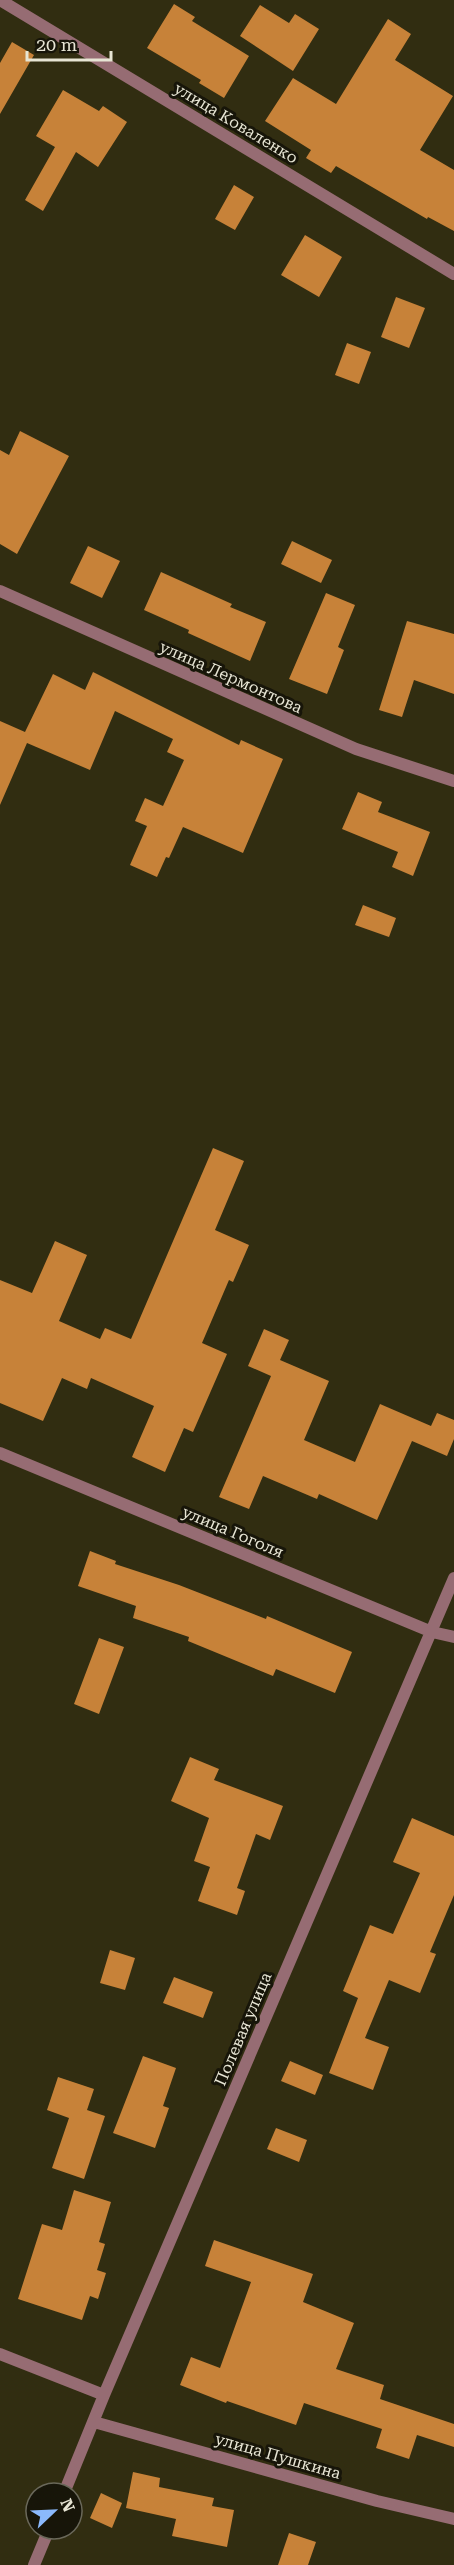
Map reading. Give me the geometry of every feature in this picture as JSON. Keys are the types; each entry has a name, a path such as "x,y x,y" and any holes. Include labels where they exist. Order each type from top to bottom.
{"street":[{"name":"улица Коваленко","path":"0,0 454,274"},
{"name":"улица Лермонтова","path":"0,591 356,749 454,781"},
{"name":"улица Гоголя","path":"0,1454 432,1632 454,1637"},
{"name":"Полевая улица","path":"69,2481 454,1578"},
{"path":"0,2354 104,2395"},
{"name":"улица Пушкина","path":"94,2422 377,2501 454,2519"},
{"path":"34,2565 44,2541"}],"building":[{"path":"174,4 195,17 192,21 249,56 224,98 199,83 201,80 147,48"},
{"path":"260,5 289,23 295,14 319,29 293,71 240,36"},
{"path":"388,19 411,34 395,60 453,96 420,150 454,170 454,231 428,217 427,219 336,166 331,173 306,158 311,150 265,121 293,78 336,104"},
{"path":"12,42 34,55 0,114 0,63"},
{"path":"63,90 99,111 103,106 127,122 98,167 76,152 43,211 25,200 55,147 36,136"},
{"path":"234,185 254,197 235,230 215,219"},
{"path":"305,235 342,257 319,297 281,275"},
{"path":"396,297 425,308 409,348 381,337"},
{"path":"347,343 371,352 359,384 335,375"},
{"path":"20,431 69,456 17,554 0,544 0,450 9,455"},
{"path":"292,541 332,560 321,583 281,564"},
{"path":"88,546 120,561 102,598 70,583"},
{"path":"161,572 232,604 230,607 266,622 250,661 144,610"},
{"path":"326,593 355,605 338,647 344,650 327,694 289,679"},
{"path":"407,621 454,634 454,694 414,680 402,717 379,710"},
{"path":"93,672 239,745 241,740 283,759 243,853 183,827 169,858 166,857 157,877 130,865 147,826 135,821 145,798 163,806 184,760 167,752 173,739 115,711 90,770 27,743 0,805 0,721 25,732 53,674 85,690"},
{"path":"358,792 382,802 378,812 430,832 413,876 392,867 398,852 342,829"},
{"path":"363,905 396,918 389,937 355,925"},
{"path":"213,1148 244,1161 215,1230 249,1245 233,1282 229,1280 202,1343 227,1354 193,1432 184,1428 165,1472 132,1457 154,1406 91,1378 87,1389 62,1378 43,1421 0,1403 0,1280 32,1293 55,1241 87,1255 59,1321 100,1339 105,1328 131,1339"},
{"path":"264,1329 289,1340 280,1360 329,1381 304,1440 355,1462 380,1404 431,1426 437,1413 454,1420 454,1439 447,1456 412,1441 377,1520 319,1494 317,1499 263,1476 249,1509 219,1497 271,1376 248,1366"},
{"path":"90,1551 116,1561 115,1564 179,1585 266,1619 267,1616 352,1652 335,1693 276,1669 273,1676 188,1641 189,1637 133,1618 136,1606 78,1586"},
{"path":"99,1638 124,1647 99,1714 74,1704"},
{"path":"190,1757 219,1769 214,1780 283,1806 270,1840 256,1834 237,1888 245,1891 237,1915 198,1901 210,1867 194,1861 209,1818 171,1801"},
{"path":"412,1818 454,1836 454,1895 430,1952 436,1954 420,1993 389,1980 365,2038 389,2047 373,2090 329,2073 358,1998 343,1991 370,1925 393,1934 420,1873 393,1862"},
{"path":"110,1950 135,1958 125,1990 100,1983"},
{"path":"174,1977 213,1992 203,2018 163,2003"},
{"path":"143,2056 176,2068 163,2106 169,2108 155,2148 113,2133"},
{"path":"290,2061 323,2075 315,2095 281,2081"},
{"path":"58,2077 94,2089 87,2110 105,2116 84,2179 52,2168 69,2118 47,2110"},
{"path":"276,2128 307,2140 299,2162 267,2149"},
{"path":"74,2190 111,2202 99,2242 105,2244 97,2270 106,2273 98,2299 90,2296 82,2320 18,2299 42,2224 62,2230"},
{"path":"214,2240 313,2274 303,2302 354,2323 336,2369 384,2385 380,2399 454,2424 454,2447 417,2435 409,2459 376,2448 382,2429 304,2403 296,2425 227,2401 226,2403 180,2385 191,2357 220,2368 251,2282 205,2266"},
{"path":"133,2472 160,2478 159,2487 214,2498 212,2506 234,2510 227,2547 172,2536 176,2519 126,2508"},
{"path":"101,2493 122,2503 112,2528 90,2518"},
{"path":"289,2533 316,2542 308,2565 278,2565"}]}
